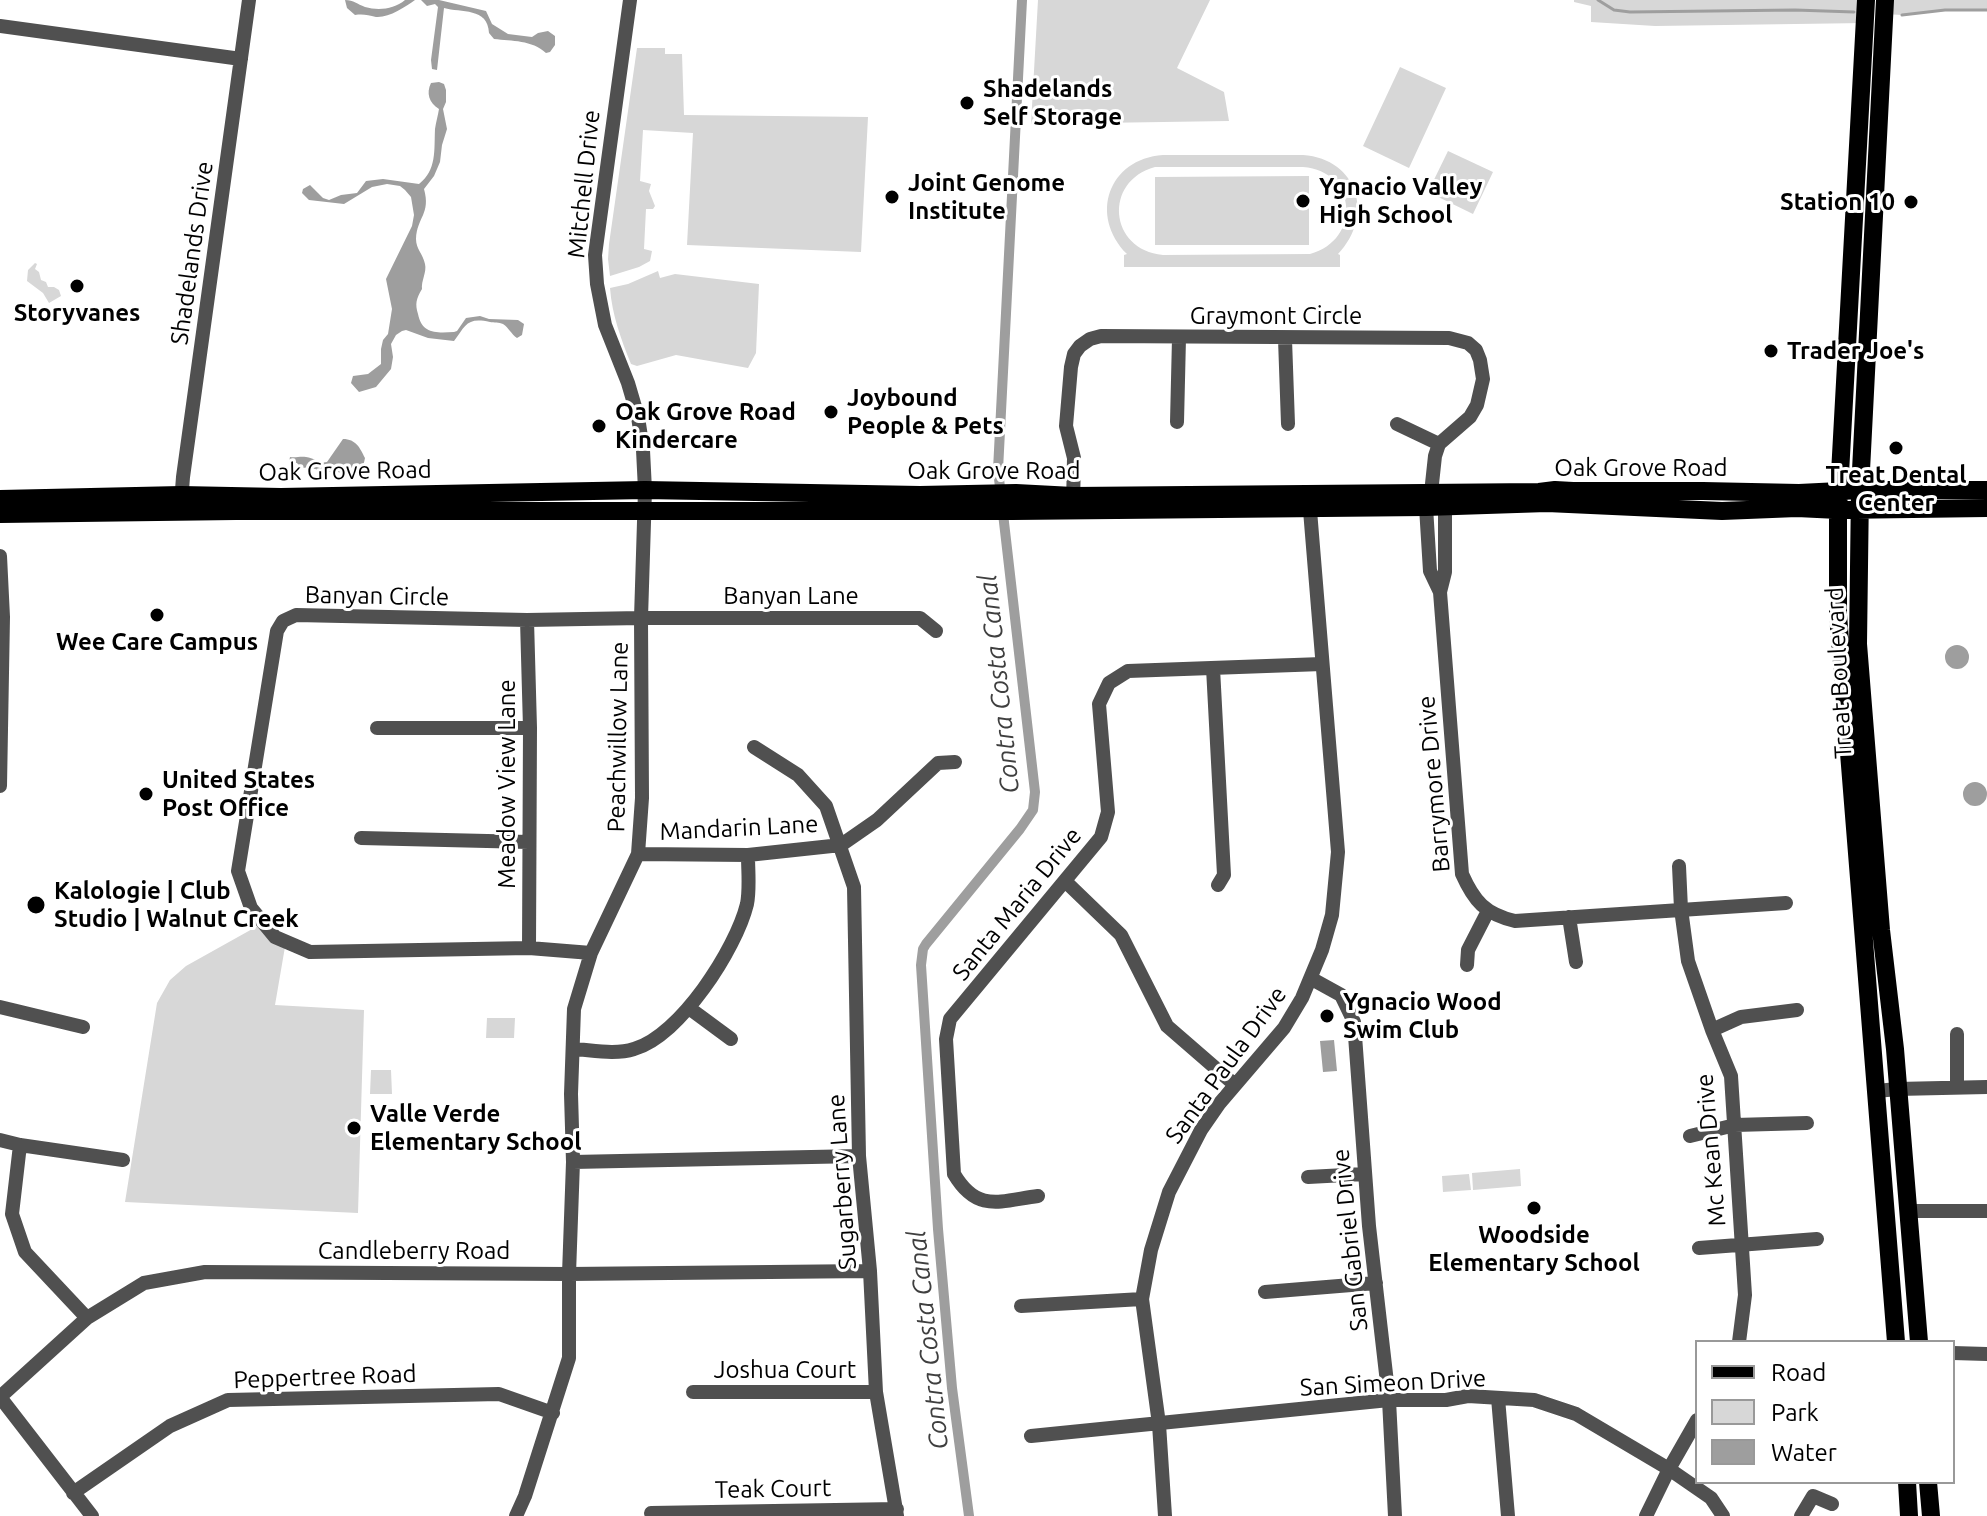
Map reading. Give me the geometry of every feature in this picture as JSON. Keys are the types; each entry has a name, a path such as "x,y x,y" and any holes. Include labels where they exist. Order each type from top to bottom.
{"main road":[{"name":"Treat Boulevard","path":"1866,0 1839,501 1838,615 1896,1340"},
{"name":"Treat Boulevard","path":"1885,0 1860,500 1858,644 1919,1340"},
{"name":"Oak Grove Road","path":"0,514 281,497 645,490 1073,503 1434,502 1555,490 1799,493 1839,501 1987,490"},
{"name":"Oak Grove Road","path":"0,499 644,512 923,510 933,501 975,499 981,502"},
{"name":"Oak Grove Road","path":"1860,500 1987,508"},
{"path":"1907,1484 1909,1516"},
{"path":"1928,1484 1931,1516"}],"street":[{"name":"Shadelands Drive","path":"181,504 249,0"},
{"name":"Mitchell Drive","path":"630,0 595,255 605,325 638,417 643,450 644,512"},
{"path":"0,26 241,59"},
{"name":"Graymont Circle","path":"1073,503 1074,458 1066,426 1071,367 1080,346 1101,336 1449,338 1468,343 1476,350 1480,360 1483,379 1481,392 1470,417 1439,444"},
{"path":"1177,422 1179,338"},
{"path":"1285,339 1288,424"},
{"path":"1397,424 1439,444 1435,456 1434,502"},
{"name":"Santa Paula Drive","path":"1165,1516 1159,1424 1142,1299 1151,1250 1169,1192 1201,1130 1284,1028 1312,979 1332,915 1338,852 1309,501"},
{"name":"Barrymore Drive","path":"1434,502 1430,571 1440,592 1462,874 1471,895 1488,911"},
{"name":"Peachwillow Lane","path":"516,1516 569,1358 574,1009 591,953 638,854 642,798 644,512"},
{"path":"0,556 0,785"},
{"name":"Banyan Circle","path":"591,953 529,948 310,952 275,937 251,908 238,871 277,631 283,621 296,615 527,620 641,618"},
{"name":"Banyan Lane","path":"641,618 920,618 936,631"},
{"name":"Meadow View Lane","path":"527,620 529,948"},
{"name":"Santa Maria Drive","path":"1038,1196 992,1202 978,1200 962,1188 954,1174 946,1039 950,1019 1101,837 1108,812 1099,704 1109,683 1128,671 1322,664"},
{"path":"1213,668 1224,875 1218,885"},
{"path":"377,728 530,728"},
{"name":"Sugarberry Lane","path":"754,747 798,775 826,806 854,887 859,1156 870,1271 876,1392 897,1512"},
{"name":"Mandarin Lane","path":"638,854 748,855 841,845 877,820 938,763 955,762"},
{"path":"361,838 529,842"},
{"path":"573,1049 621,1052 636,1049 665,1033 689,1008 728,952 740,927 748,900 748,855"},
{"name":"Mc Kean Drive","path":"1679,866 1688,961 1731,1076 1745,1295 1739,1340"},
{"path":"1065,881 1121,935 1167,1026 1235,1085"},
{"path":"1467,965 1468,950 1488,911 1515,921 1786,903"},
{"path":"1569,917 1576,962"},
{"name":"San Gabriel Drive","path":"1312,979 1341,995 1354,1022 1364,1174 1389,1400 1395,1516"},
{"path":"0,1007 83,1027"},
{"path":"689,1008 731,1039"},
{"path":"1712,1030 1741,1017 1797,1010"},
{"path":"1957,1034 1957,1087"},
{"path":"1877,1091 1987,1087"},
{"path":"1690,1136 1735,1125 1807,1123"},
{"path":"0,1140 123,1160"},
{"path":"20,1145 12,1214 25,1252 87,1318"},
{"path":"573,1162 859,1156"},
{"path":"1308,1177 1364,1174"},
{"path":"1909,1211 1987,1211"},
{"path":"1699,1248 1817,1239"},
{"name":"Candleberry Road","path":"0,1397 87,1318 144,1283 205,1272 569,1274 870,1271"},
{"path":"1265,1292 1376,1283"},
{"path":"1021,1306 1142,1299"},
{"path":"1955,1353 1987,1354"},
{"name":"Joshua Court","path":"693,1392 876,1392"},
{"name":"Peppertree Road","path":"73,1493 170,1426 228,1400 499,1394 553,1413"},
{"name":"San Simeon Drive","path":"1031,1436 1389,1400 1446,1400 1468,1396 1534,1400 1576,1414 1669,1469 1711,1498 1723,1516"},
{"path":"0,1397 92,1516"},
{"path":"1498,1398 1508,1516"},
{"path":"1646,1516 1695,1424"},
{"path":"1801,1516 1813,1496 1832,1504"},
{"name":"Teak Court","path":"651,1513 897,1512"}],"green space":[{"path":"1038,0 1210,0 1177,68 1224,92 1229,121 1031,124"},
{"path":"1574,0 1866,0 1865,23 1655,26 1591,22 1591,6"},
{"path":"1885,0 1987,0 1987,10 1884,14"},
{"path":"637,48 665,48 665,54 682,54 684,115 868,117 861,252 687,245 693,133 643,130 640,181 651,184 649,191 655,206 646,209 644,249 652,251 650,261 610,276 609,244"},
{"path":"1400,67 1446,88 1409,168 1363,146"},
{"path":"1448,151 1493,172 1473,214 1428,192"},
{"path":"1163,155 1303,155 1322,159 1337,167 1348,178 1358,207 1356,223 1338,254 1340,267 1124,267 1124,255 1127,254 1115,239 1107,207 1117,178 1144,159","holes":["1155,167 1303,167 1321,171 1334,180 1343,193 1346,207 1345,221 1338,235 1327,246 1310,254 1163,255 1145,250 1132,241 1123,229 1119,214 1120,200 1127,186 1138,175"]},
{"path":"1309,176 1309,245 1155,245 1155,177"},
{"path":"35,263 41,280 48,287 59,290 61,296 49,303 43,293 27,281 28,270"},
{"path":"658,271 660,278 675,274 759,284 756,353 748,368 676,355 637,366 631,364 620,336 610,288"},
{"path":"263,923 286,941 275,1005 364,1010 358,1213 125,1202 157,1003 170,980 186,966"},
{"path":"487,1018 515,1018 514,1038 486,1038"},
{"path":"371,1070 391,1070 392,1094 370,1094"},
{"path":"1520,1169 1521,1186 1473,1190 1472,1173"},
{"path":"1469,1174 1471,1190 1443,1192 1442,1176"}],"water":[{"path":"345,0 381,9 405,0 415,0 391,14 376,17 355,15 347,8"},
{"path":"421,0 439,0 486,11 492,24 508,34 532,37 548,31 555,36 555,45 546,53 528,43 494,39 479,15 444,8 437,70 432,69 438,7 435,4 427,6"},
{"path":"431,83 444,84 446,90 443,109 447,129 440,162 424,189 426,204 417,232 416,243 425,267 417,302 420,321 431,331 454,332 466,318 480,316 518,320 524,324 522,335 517,338 503,324 482,321 468,324 454,341 402,331 391,344 391,369 376,387 359,392 351,383 353,376 368,374 381,364 381,349 388,334 392,309 386,279 412,226 411,197 400,186 387,184 372,187 344,204 309,200 302,193 303,189 310,185 329,200 357,193 366,181 383,179 419,184 429,172 433,159 439,109 431,101 429,90"},
{"path":"343,439 354,442 365,458 358,472 326,472 301,468 297,463 289,462 290,457 302,457 327,462"},
{"path":"1957,645 1965,649 1969,657 1965,665 1957,669 1949,665 1945,657 1949,649"},
{"path":"1975,782 1983,786 1987,794 1983,802 1975,806 1967,802 1963,794 1967,786"},
{"path":"1334,1040 1337,1071 1323,1072 1320,1041"}],"waterway":[{"name":"Contra Costa Canal","path":"969,1516 952,1388 938,1229 921,965 926,944 1033,810 1035,792 998,470 1022,0"},
{"path":"1598,0 1614,10 1630,12 1854,12"},
{"path":"1902,15 1945,10 1987,10"}],"place":[{"name":"Shadelands Self Storage","path":"967,103"},
{"name":"Joint Genome Institute","path":"892,197"},
{"name":"Ygnacio Valley High School","path":"1303,201"},
{"name":"Station 10","path":"1911,202"},
{"name":"Storyvanes","path":"77,286"},
{"name":"Trader Joe's","path":"1771,351"},
{"name":"Joybound People & Pets","path":"831,412"},
{"name":"Oak Grove Road Kindercare","path":"599,426"},
{"name":"Treat Dental Center","path":"1896,448"},
{"name":"Wee Care Campus","path":"157,615"},
{"name":"United States Post Office","path":"146,794"},
{"name":"Kalologie | Club Studio | Walnut Creek","path":"36,905"},
{"name":"Ygnacio Wood Swim Club","path":"1327,1016"},
{"name":"Valle Verde Elementary School","path":"354,1128"},
{"name":"Woodside Elementary School","path":"1534,1208"}]}
